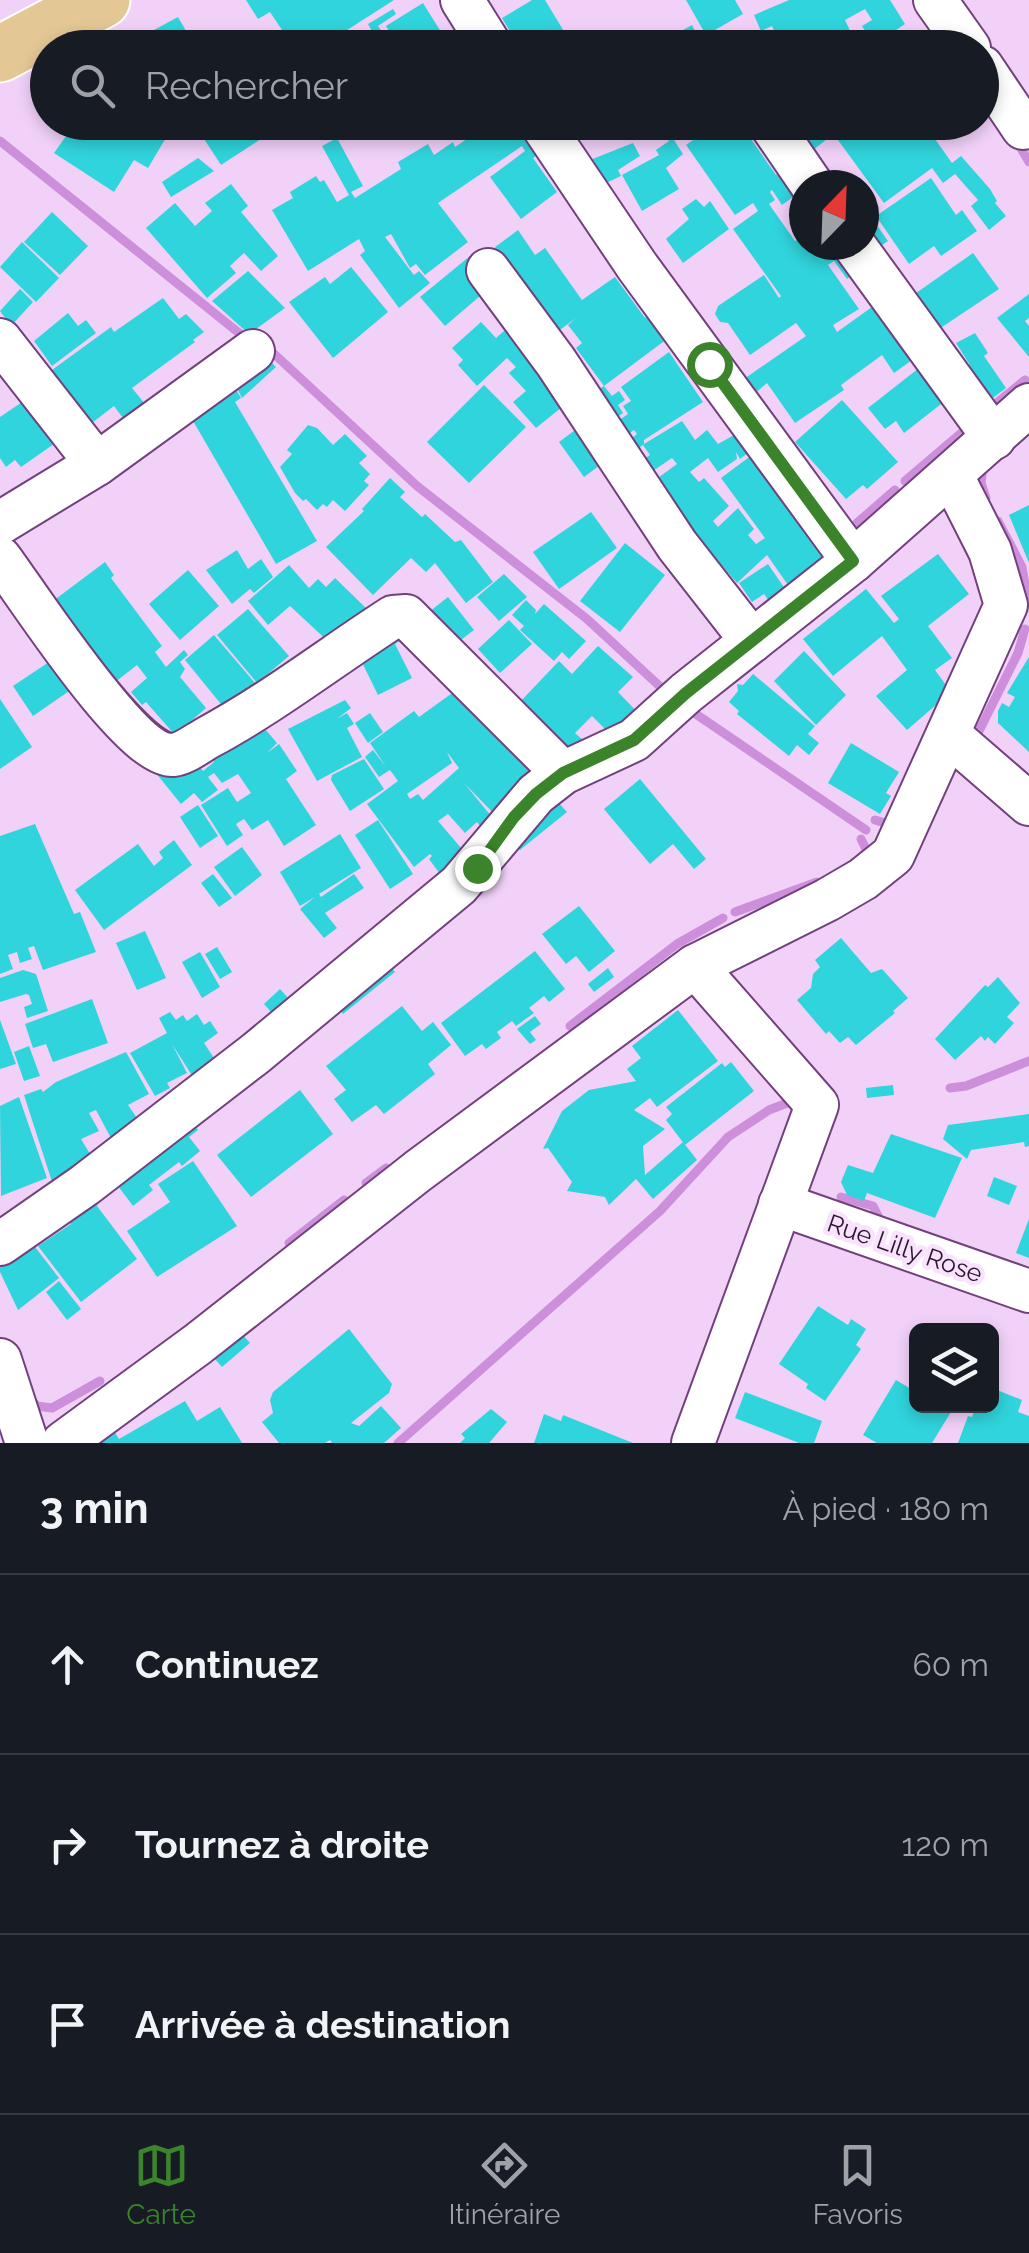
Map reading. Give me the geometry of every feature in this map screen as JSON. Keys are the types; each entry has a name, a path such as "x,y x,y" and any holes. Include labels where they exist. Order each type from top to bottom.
{"main road":[{"path":"45,30 102,0"},
{"path":"0,54 30,38"}],"street":[{"path":"462,0 481,30"},
{"path":"935,0 956,30"},
{"path":"999,93 1022,128"},
{"path":"552,140 637,266 853,561"},
{"path":"781,140 802,170"},
{"path":"865,260 994,438"},
{"path":"488,270 556,362 677,545 752,641"},
{"path":"0,340 96,464"},
{"path":"0,523 96,464 253,351"},
{"path":"0,1244 85,1186 255,1054 459,885 490,852 514,817 563,773 634,740 686,693 853,561 1029,405"},
{"path":"63,1443 198,1344 418,1170 695,966 826,900 863,879 893,855 1006,605 990,551 952,476"},
{"path":"0,558 119,718 160,753 176,755 234,724 393,617 406,616 563,773"},
{"path":"948,734 1029,804"},
{"path":"693,1443 817,1105 695,966"},
{"name":"Rue Lilly Rose","path":"780,1204 1029,1291"},
{"path":"0,1360 27,1443"}],"building":[{"path":"246,0 394,0 347,30 282,30 270,12 258,19"},
{"path":"532,0 545,0 563,30 509,30 502,18"},
{"path":"686,0 735,0 743,14 715,30 703,30"},
{"path":"789,0 890,0 905,24 896,30 864,30 862,26 872,20 865,9 845,20 850,30 774,30 772,26 761,30 754,15"},
{"path":"423,3 440,30 388,30 386,26"},
{"path":"393,9 396,14 378,26 381,30 371,30 368,24"},
{"path":"178,17 186,30 154,30"},
{"path":"63,140 165,140 148,168 134,160 114,192 54,153"},
{"path":"205,140 259,140 221,165"},
{"path":"333,140 338,140 363,186 351,192 355,198 401,169 398,162 428,144 434,155 453,142 455,147 465,140 541,140 546,149 533,158 557,192 521,219 490,177 525,151 522,146 438,203 468,242 425,275 416,264 410,268 391,234 385,237 414,275 419,271 430,283 399,308 360,255 365,251 359,239 308,271 272,210 293,198 290,192 316,176 320,182 324,180 337,202 349,195 322,146"},
{"path":"674,140 683,154 666,168 679,189 642,211 622,175 659,155 656,150"},
{"path":"693,140 752,140 776,175 776,170 792,159 796,170 789,170 789,200 782,205 772,190 775,200 769,204 789,232 789,260 859,260 864,267 847,279 834,261 828,265 859,309 833,325 837,332 879,302 919,355 894,373 882,355 841,385 844,390 795,423 767,383 752,396 741,381 806,336 796,323 750,355 728,323 720,322 715,314 718,306 764,275 781,296 733,229 758,211 753,203 735,215 686,145"},
{"path":"806,140 826,140 813,150"},
{"path":"838,140 936,140 952,163 961,156 990,189 1006,216 989,230 971,206 978,200 955,174 943,183 932,168 884,203 879,196 879,170 860,170"},
{"path":"633,143 640,156 618,170 621,176 606,183 590,160"},
{"path":"198,158 214,171 171,197 162,182"},
{"path":"931,178 956,215 962,210 977,231 941,256 934,246 909,264 879,220 879,214"},
{"path":"231,184 248,206 241,212 278,256 261,271 244,253 230,266 236,273 207,298 146,228 175,203 195,226 212,211 205,203"},
{"path":"696,199 704,207 710,201 729,229 683,263 666,239 689,219 682,209"},
{"path":"52,212 88,246 60,275 24,242"},
{"path":"879,228 888,241 879,247"},
{"path":"518,230 535,255 545,248 582,300 615,277 645,318 650,314 667,339 604,386 576,348 582,343 568,325 576,318 553,335 495,247"},
{"path":"22,242 59,278 36,302 0,267"},
{"path":"973,253 999,289 933,333 909,298"},
{"path":"470,256 494,284 445,326 420,297"},
{"path":"351,267 388,312 333,358 289,302 325,277 330,284"},
{"path":"248,271 285,308 249,334 212,301"},
{"path":"20,289 33,302 11,326 0,311"},
{"path":"1029,294 1029,318 1025,321 1029,326 1029,357 997,318"},
{"path":"163,298 179,319 186,314 204,332 132,388 145,404 123,418 114,406 88,426 72,403 75,401 51,374 52,370 111,327 114,332"},
{"path":"68,313 78,326 86,320 96,333 52,366 34,341"},
{"path":"481,322 496,338 511,325 577,395 536,428 513,402 526,391 509,373 516,367 507,358 477,386 458,365 463,360 452,348"},
{"path":"975,333 988,353 984,356 1006,388 990,400 956,343"},
{"path":"669,352 703,402 644,440 644,444 682,421 695,440 707,430 718,444 745,429 757,446 740,459 736,452 737,459 718,472 708,458 690,472 699,482 704,478 729,506 713,521 718,527 738,508 754,529 748,535 756,544 765,538 721,478 756,452 831,554 788,585 767,555 737,583 651,483 677,464 672,458 650,473 642,460 650,455 643,445 633,452 627,442 637,434 634,430 627,435 618,421 628,414 623,406 631,401 621,387"},
{"path":"266,357 276,367 242,398 234,382"},
{"path":"919,368 945,401 904,433 896,421 885,429 868,408"},
{"path":"232,383 241,398 235,402 317,541 276,564 189,414"},
{"path":"484,385 526,427 469,483 427,442"},
{"path":"604,386 612,396 619,391 625,400 618,405 623,413 612,421 593,393"},
{"path":"34,394 64,437 21,467 15,460 6,467 0,458 0,417"},
{"path":"842,400 898,462 867,489 863,485 846,499 795,442"},
{"path":"590,419 615,454 584,477 559,442"},
{"path":"308,425 317,428 333,445 345,434 367,456 359,463 370,474 364,481 369,485 345,511 333,500 317,510 306,499 303,501 280,467 292,454 287,450"},
{"path":"390,478 405,492 400,497 422,517 425,514 455,542 461,540 493,582 466,603 435,563 426,572 411,558 373,595 370,592 326,547 364,511"},
{"path":"1029,505 1029,563 1009,515"},
{"path":"591,512 617,548 559,589 533,552"},
{"path":"625,543 665,575 620,632 580,601"},
{"path":"237,550 248,569 261,559 273,577 232,604 206,570"},
{"path":"938,554 969,594 928,626 952,658 935,670 951,692 907,730 876,696 907,670 882,636 833,676 803,639 866,589 894,623 899,619 881,596"},
{"path":"105,562 114,575 111,578 162,646 155,652 166,667 184,650 188,655 180,662 185,669 180,677 206,708 175,735 146,702 142,705 131,692 147,678 137,665 114,683 53,601"},
{"path":"768,564 792,599 775,610 764,594 752,602 739,583"},
{"path":"289,565 309,588 318,579 326,587 335,578 367,609 332,645 290,606 268,625 248,601"},
{"path":"188,570 219,606 180,640 149,604"},
{"path":"504,574 527,597 499,621 477,597"},
{"path":"448,597 474,630 449,649 424,616"},
{"path":"526,600 536,610 535,614 544,604 586,641 569,659 562,652 554,661 520,630 524,626 512,615"},
{"path":"248,609 289,656 257,683 217,635"},
{"path":"509,620 532,644 500,673 478,649"},
{"path":"410,634 395,644 412,678 378,695 355,648"},
{"path":"214,635 255,683 225,709 185,660"},
{"path":"598,646 633,677 618,692 645,720 620,744 592,716 575,733 583,740 561,760 519,703 559,661 572,674"},
{"path":"804,651 846,695 816,725 774,681"},
{"path":"1029,657 1029,752 998,723 998,711 1002,703 1009,707 1015,697 1007,693"},
{"path":"55,658 75,687 33,716 13,686"},
{"path":"753,674 815,726 808,734 819,743 809,755 797,745 789,756 737,714 739,711 729,702 738,691 737,684 743,685"},
{"path":"462,686 544,781 501,821 464,783 492,817 480,826 477,822 465,833 448,814 438,821 467,855 440,874 429,859 430,854 414,867 367,804 398,781 390,770 379,777 365,757 373,750 386,767 370,743 414,711 419,717","holes":["447,752 459,768 423,800 418,794 410,799 407,794 452,763"]},
{"path":"0,699 32,747 0,769"},
{"path":"345,700 351,708 337,719 347,713 354,724 347,728 362,757 317,781 288,729"},
{"path":"370,713 383,732 368,743 355,723"},
{"path":"259,722 277,743 267,753 279,744 297,771 286,779 316,825 284,846 268,820 252,830 244,819 236,824 243,835 227,846 201,805 228,788 237,802 251,793 238,774 222,783 214,773 208,777 218,790 202,802 194,793 181,804 155,772 168,762 196,762 203,771 214,762 204,749"},
{"path":"851,743 899,772 886,793 891,796 880,814 828,783"},
{"path":"364,759 384,789 350,811 331,780 332,775"},
{"path":"640,779 706,859 694,869 673,844 650,864 604,809"},
{"path":"548,791 567,812 520,850 505,831"},
{"path":"198,805 218,836 200,848 180,817"},
{"path":"378,820 413,874 390,889 355,835"},
{"path":"35,824 74,914 80,912 96,952 43,970 34,946 28,948 32,959 20,963 17,952 8,955 13,969 0,974 0,836"},
{"path":"340,834 361,868 319,894 321,897 354,874 364,888 325,913 337,928 324,938 300,909 315,897 300,906 280,872"},
{"path":"174,840 192,865 104,930 75,890 138,844 154,866 163,858 159,852"},
{"path":"242,847 262,875 235,896 214,867"},
{"path":"213,874 232,898 219,907 201,883"},
{"path":"579,906 615,951 589,972 576,956 566,964 542,934"},
{"path":"145,931 166,978 137,990 116,943"},
{"path":"841,938 871,973 882,969 908,998 856,1045 848,1037 840,1043 829,1031 826,1034 797,1000 811,988 813,974 820,967 815,960"},
{"path":"217,947 232,972 220,979 205,954"},
{"path":"535,951 565,989 549,1002 544,996 529,1008 534,1013 516,1026 512,1021 497,1032 501,1038 486,1049 482,1044 465,1056 441,1023"},
{"path":"200,952 220,987 202,998 182,962"},
{"path":"382,956 395,972 343,1014 330,996"},
{"path":"608,968 614,977 594,992 588,984"},
{"path":"23,970 36,974 48,1011 27,1018 24,1007 32,1004 29,995 0,1002 0,978"},
{"path":"998,977 1020,1003 1007,1017 1014,1023 995,1044 981,1036 955,1060 935,1039 985,985 988,987"},
{"path":"280,989 289,999 273,1014 264,1004"},
{"path":"92,999 108,1043 53,1062 46,1044 33,1048 25,1024"},
{"path":"402,1006 422,1031 433,1022 451,1045 428,1064 435,1074 384,1114 376,1105 352,1122 334,1099 346,1090 326,1066"},
{"path":"678,1010 718,1061 657,1107 650,1098 634,1110 665,1129 643,1146 645,1175 683,1142 697,1160 653,1199 636,1179 609,1205 605,1197 567,1191 572,1182 548,1148 543,1149 562,1111 589,1090 636,1081 627,1069 641,1058 632,1046"},
{"path":"170,1012 176,1020 183,1015 187,1021 197,1014 204,1025 210,1021 218,1033 204,1043 216,1061 193,1077 172,1044 187,1073 167,1083 170,1088 155,1096 130,1053 167,1033 159,1018"},
{"path":"535,1016 541,1024 530,1032 536,1040 530,1044 517,1029"},
{"path":"0,1020 16,1064 0,1069"},
{"path":"29,1046 40,1076 24,1081 14,1052"},
{"path":"126,1052 149,1094 128,1105 141,1124 113,1142 96,1110 89,1113 99,1131 81,1139 95,1162 55,1191 24,1095 41,1089 43,1092 56,1082"},
{"path":"731,1062 754,1091 685,1145 666,1120 672,1114 666,1107 722,1063 725,1067"},
{"path":"893,1085 894,1095 867,1098 866,1088"},
{"path":"300,1090 333,1134 251,1197 217,1155"},
{"path":"19,1097 47,1178 1,1196 0,1106"},
{"path":"1029,1114 1029,1146 1025,1147 1024,1142 971,1150 967,1159 943,1139 948,1125"},
{"path":"194,1125 198,1130 189,1137 200,1151 149,1185 153,1190 133,1206 106,1170"},
{"path":"891,1134 962,1158 935,1218 867,1193 864,1201 847,1195 841,1182 848,1165 873,1173"},
{"path":"193,1161 237,1226 157,1277 127,1231 170,1202 158,1184"},
{"path":"994,1177 1017,1186 1009,1205 987,1196"},
{"path":"94,1202 137,1259 81,1302 38,1246 71,1224 69,1221"},
{"path":"1029,1219 1029,1258 1016,1253"},
{"path":"22,1230 59,1278 18,1310 0,1272 0,1246"},
{"path":"59,1281 81,1309 67,1320 46,1292"},
{"path":"818,1306 848,1325 851,1319 866,1329 856,1345 861,1349 825,1401 779,1364"},
{"path":"349,1329 392,1384 389,1393 351,1423 359,1426 381,1406 401,1428 384,1443 279,1443 262,1422 273,1413 273,1392"},
{"path":"242,1334 250,1343 222,1367 214,1358"},
{"path":"896,1380 909,1388 909,1413 950,1413 932,1443 877,1443 863,1435"},
{"path":"999,1391 1022,1400 1018,1412 1029,1416 1029,1443 958,1443 968,1416 973,1413 999,1413"},
{"path":"745,1392 822,1421 814,1443 799,1443 735,1418"},
{"path":"185,1401 197,1421 220,1407 242,1443 76,1443 109,1423 119,1439"},
{"path":"491,1409 507,1422 489,1443 460,1443 465,1438 461,1434"},
{"path":"544,1414 561,1421 563,1415 633,1443 534,1443"}],"waterway":[{"path":"1016,140 1029,162"},
{"path":"0,141 244,337"},
{"path":"272,352 417,486 587,619 667,693"},
{"path":"993,406 1025,380"},
{"path":"905,481 972,424"},
{"path":"983,465 981,483 986,498"},
{"path":"857,523 895,490"},
{"path":"998,521 1022,567 1028,602"},
{"path":"979,731 1018,653 1025,629"},
{"path":"687,708 866,830"},
{"path":"875,820 892,825"},
{"path":"861,839 867,851 861,857"},
{"path":"735,912 817,882"},
{"path":"570,1026 677,944 723,918"},
{"path":"950,1088 966,1086 1029,1061"},
{"path":"398,1443 660,1211 728,1137 769,1110 795,1100"},
{"path":"366,1183 386,1168"},
{"path":"841,1197 873,1206 878,1216"},
{"path":"289,1243 344,1200"},
{"path":"29,1398 37,1406 52,1408 100,1381"}],"route":[{"path":"477,868 536,794 563,773 634,740 686,693 853,561 709,364"}]}
